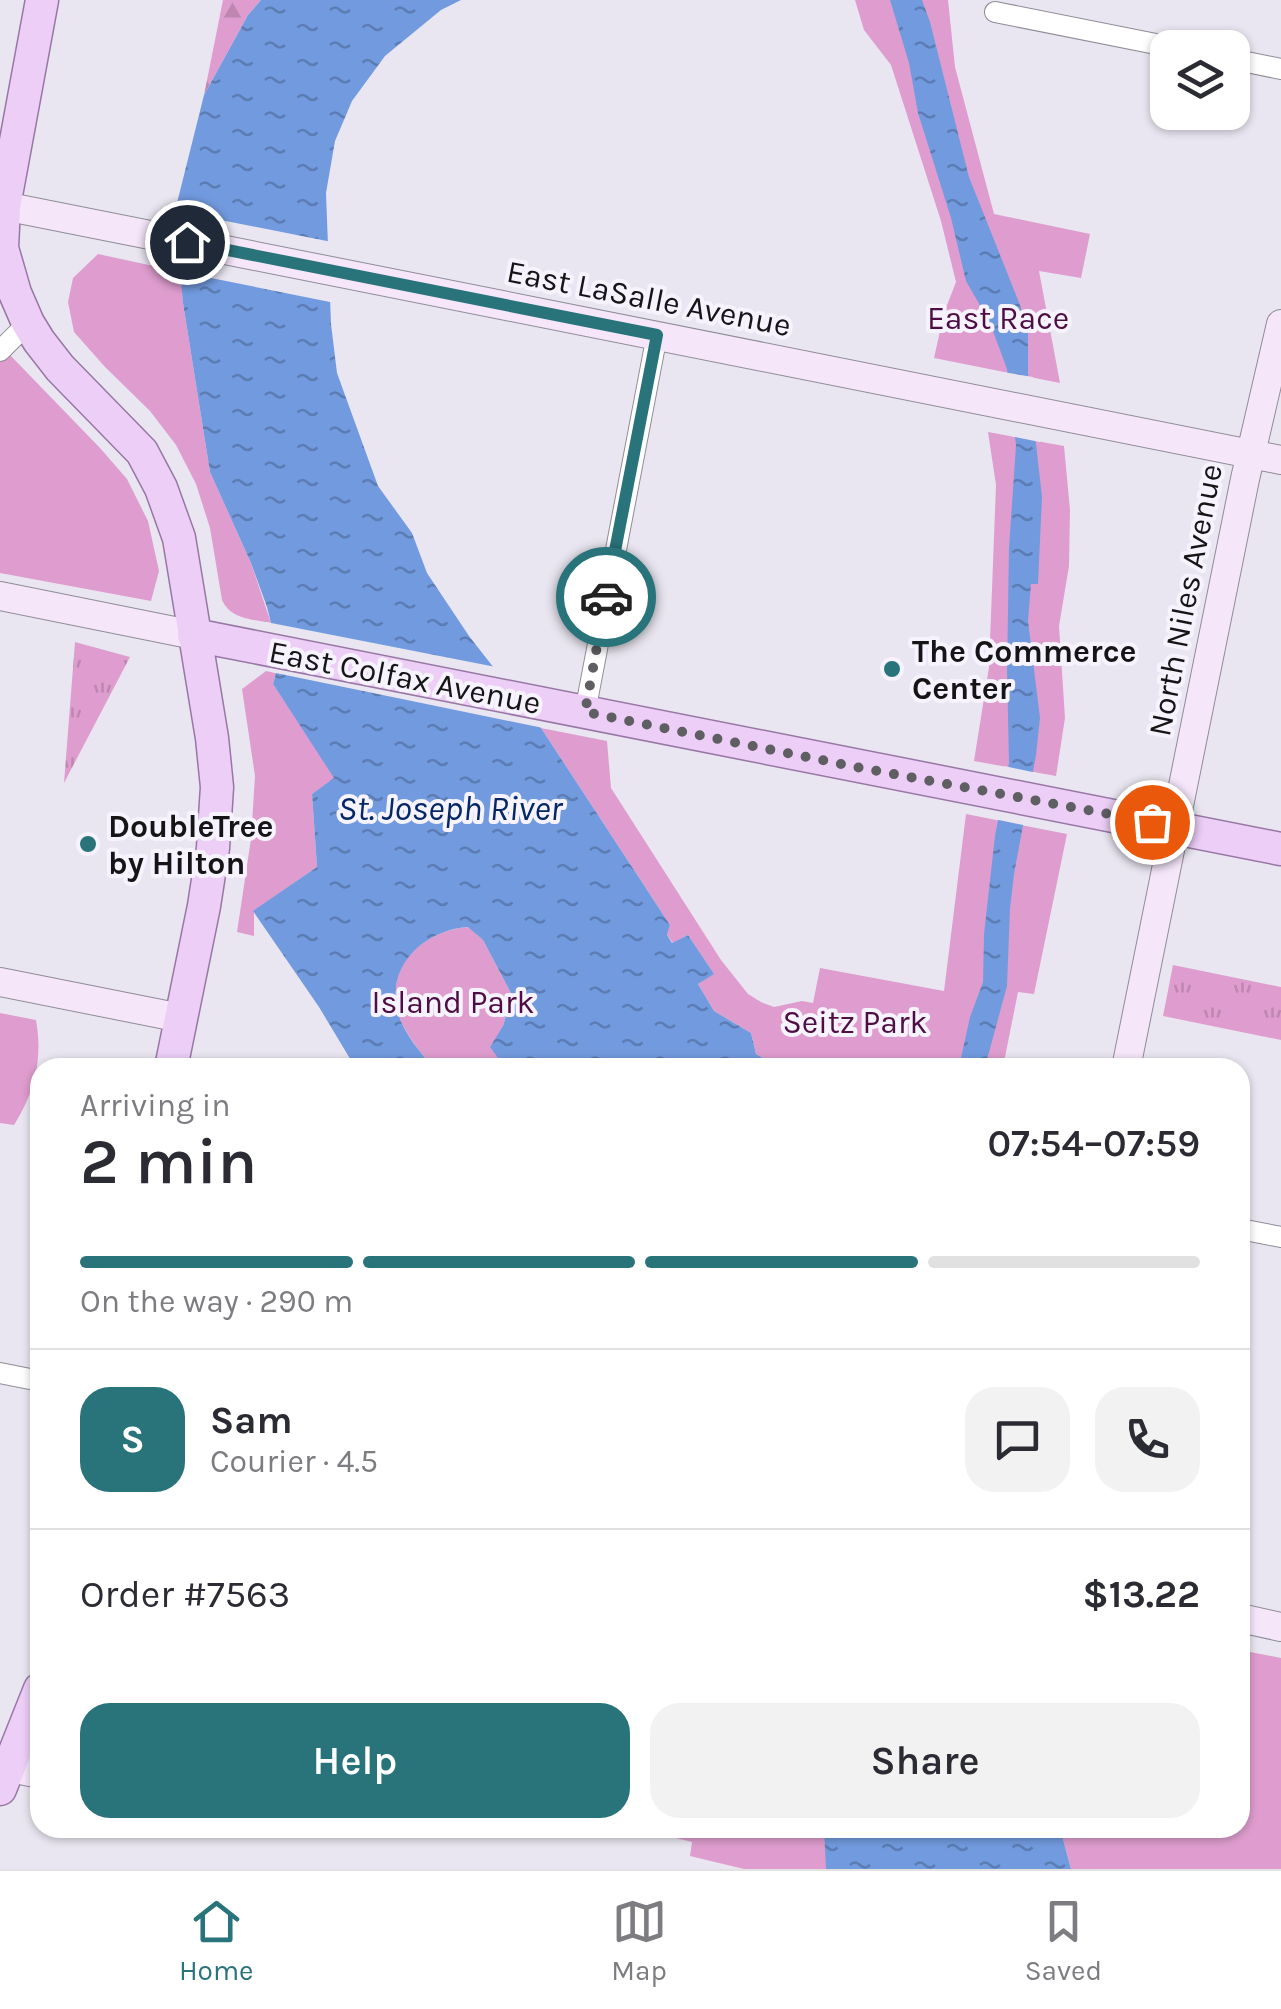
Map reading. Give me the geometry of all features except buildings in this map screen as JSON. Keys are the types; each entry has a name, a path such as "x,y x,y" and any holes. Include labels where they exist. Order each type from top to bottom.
{"main road":[{"path":"42,0 2,205 2,248 28,324 60,368 142,452 154,471 179,538 212,738 217,812 204,906 173,1058"},
{"name":"East Colfax Avenue","path":"194,635 1281,848"},
{"path":"12,1774 30,1719"}],"street":[{"path":"996,12 1150,43"},
{"path":"1250,62 1281,68"},
{"name":"East LaSalle Avenue","path":"2,205 1281,460"},
{"path":"0,351 28,324"},
{"name":"North Niles Avenue","path":"1128,1058 1250,454 1281,324"},
{"path":"572,710 657,335"},
{"name":"East Colfax Avenue","path":"0,596 194,635"},
{"path":"0,982 181,1018"},
{"path":"1250,1231 1281,1237"},
{"path":"0,1373 30,1379"},
{"path":"1250,1620 1281,1626"}],"green space":[{"path":"223,0 261,0 248,15 204,95"},
{"name":"East Race","path":"855,0 948,0 955,67 994,214 1090,234 1081,278 1039,271 1060,383 934,358 956,282 941,221 891,65 864,30"},
{"path":"98,254 181,272 210,472 251,563 271,623 243,618 226,607 210,528 196,484 176,445 150,411 74,332 68,302 73,278"},
{"path":"10,355 127,479 148,521 159,571 151,601 0,573 0,359"},
{"name":"East Race","path":"988,432 1064,446 1070,510 1069,566 1059,626 1065,718 1056,776 974,761 989,667 996,485"},
{"path":"75,642 130,657 64,783"},
{"path":"266,671 276,673 273,684 335,778 312,794 317,867 254,911 254,936 237,932 251,839 255,776 242,689"},
{"name":"Seitz Park","path":"541,728 607,741 611,788 721,960 748,994 774,1007 802,1001 813,1003 820,968 944,991 966,814 1067,834 1034,994 1018,992 1005,1058 763,1058 756,1054 751,1033 714,1011 698,984 713,973 688,935 673,943 667,935 670,925"},
{"name":"Island Park","path":"469,927 483,940 512,995 503,1026 516,1058 425,1058 401,1020 395,996 403,965 423,943"},
{"path":"1173,965 1281,987 1281,1040 1163,1016"},
{"path":"0,1013 36,1020 38,1048 37,1058 30,1058 27,1100 14,1125 0,1123"},
{"path":"1250,1652 1281,1658 1281,1869 1071,1869 1063,1838 1250,1838"},
{"path":"676,1838 829,1838 831,1869 744,1869 690,1856 692,1842"}],"water":[{"name":"St. Joseph River","path":"261,0 461,0 441,10 385,56 352,101 335,141 326,193 337,373 378,486 412,533 427,573 469,636 541,728 670,925 667,935 672,943 688,935 714,974 698,984 714,1011 751,1033 756,1054 763,1058 498,1058 490,1047 503,1026 512,995 483,940 468,927 423,943 403,966 397,980 398,1013 425,1058 350,1058 253,911 317,867 312,794 334,778 273,684 276,673 267,607 210,472 183,303 175,211 204,95 248,15"},
{"name":"East Race","path":"890,0 922,0 969,177 1020,305 1028,332 1028,373 1042,497 1038,584 1031,584 1028,621 1040,718 1014,874 1007,986 987,1058 961,1058 983,982 995,836 1009,763 1009,548 1016,445 1007,369 990,323 966,281 918,113 909,63"},
{"path":"824,1838 1063,1838 1071,1869 826,1869"}],"pier":[{"path":"170,210 332,242 335,303 176,271"},
{"path":"1003,372 1033,377 1040,442 1010,436"},
{"path":"266,622 501,668 548,729 271,672"},
{"path":"1004,766 1037,773 1028,826 994,819"}],"way so far":[{"path":"606,597 585,712 1152,822"}],"place":[{"name":"The Commerce Center","path":"892,669"},
{"name":"DoubleTree by Hilton","path":"88,844"}],"route":[{"path":"187,242 657,335 606,597"}]}
